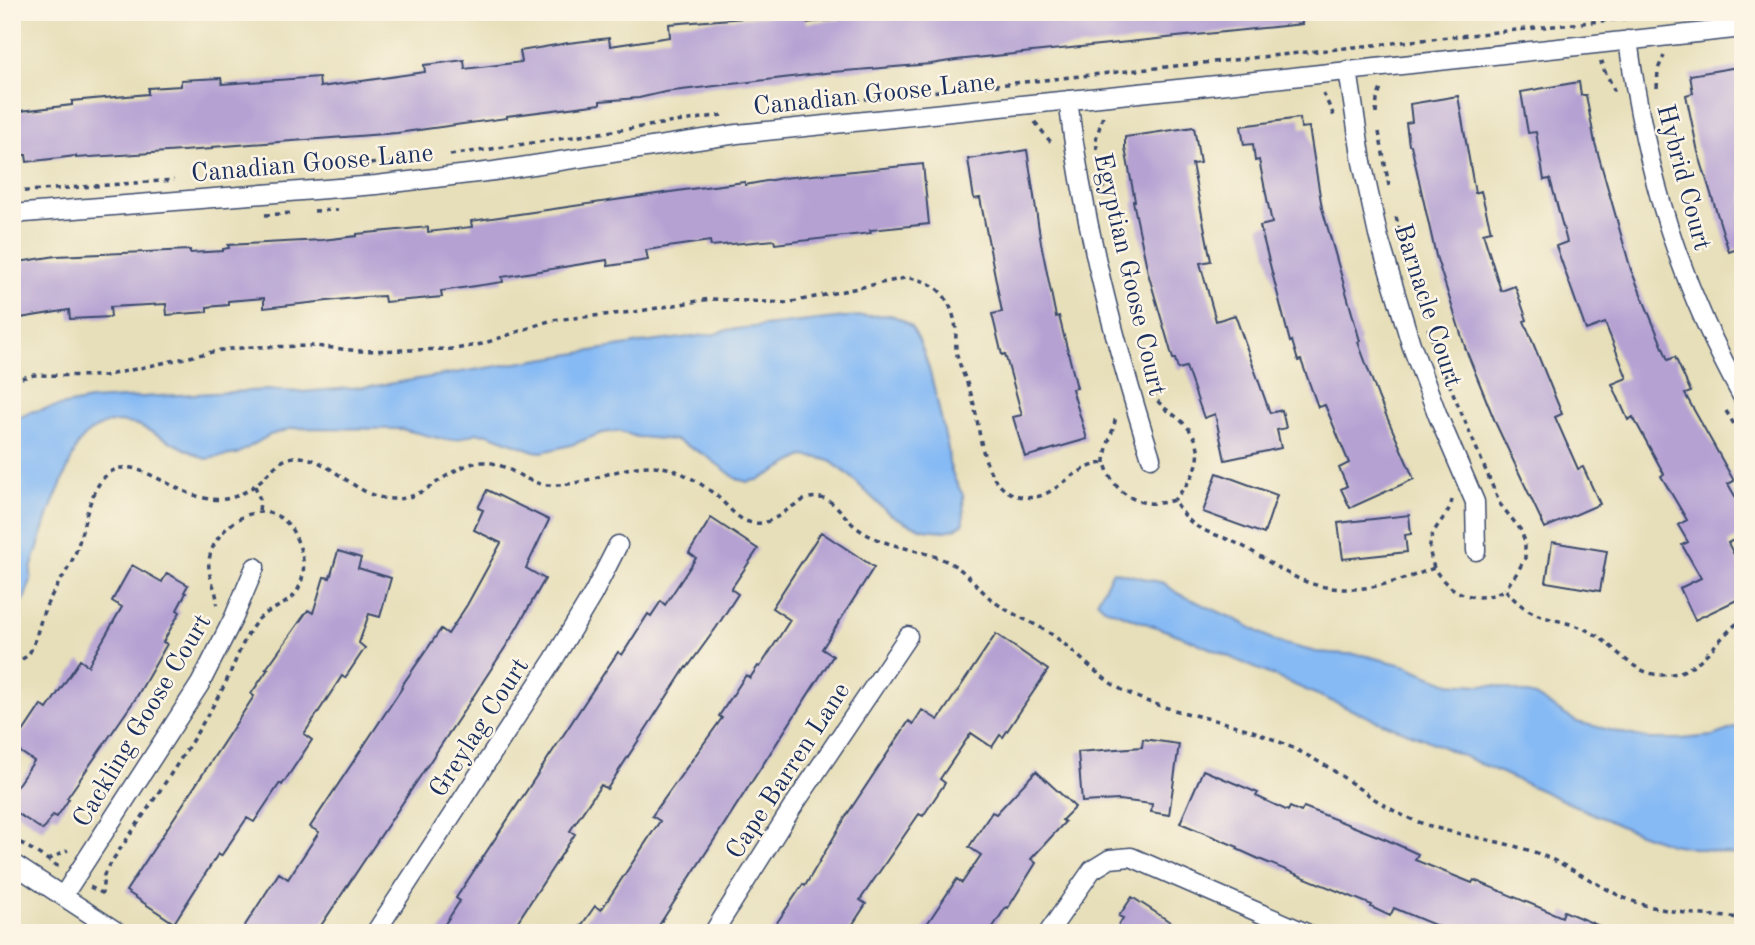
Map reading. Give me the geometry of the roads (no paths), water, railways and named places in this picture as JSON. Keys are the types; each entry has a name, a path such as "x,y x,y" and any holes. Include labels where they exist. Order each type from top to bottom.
{"street":[{"name":"Canadian Goose Lane","path":"12,214 376,185 494,171 737,134 1069,109 1348,70 1743,28"},
{"name":"Hybrid Court","path":"1628,40 1647,157 1668,229 1705,325 1743,398"},
{"name":"Barnacle Court","path":"1348,70 1369,200 1388,273 1438,416 1475,502 1476,551"},
{"name":"Egyptian Goose Court","path":"1069,109 1080,184 1112,331 1151,458"},
{"name":"Greylag Court","path":"375,933 554,659 593,594 618,545"},
{"name":"Cackling Goose Court","path":"63,896 200,684 234,617 255,567"},
{"name":"Cape Barren Lane","path":"713,933 792,808 908,636"},
{"path":"1048,933 1093,870 1110,859 1131,857 1306,933"},
{"path":"12,863 119,933"}],"water":[{"path":"891,315 910,326 917,336 928,366 949,463 963,495 964,523 955,529 923,529 907,523 888,513 851,477 830,461 820,458 803,456 761,479 748,482 737,479 705,455 676,440 637,437 618,431 602,433 542,452 488,434 477,433 446,440 401,429 293,428 270,435 237,454 205,459 138,425 107,423 89,432 78,444 50,510 24,600 18,611 12,614 12,421 30,412 90,400 267,390 301,392 375,386 727,330 846,317"},
{"path":"1113,571 1164,583 1177,593 1239,621 1277,642 1316,652 1363,655 1407,666 1446,683 1497,686 1535,696 1577,722 1650,739 1712,736 1743,725 1743,856 1670,844 1625,828 1427,740 1186,638 1104,608 1097,601"}]}
